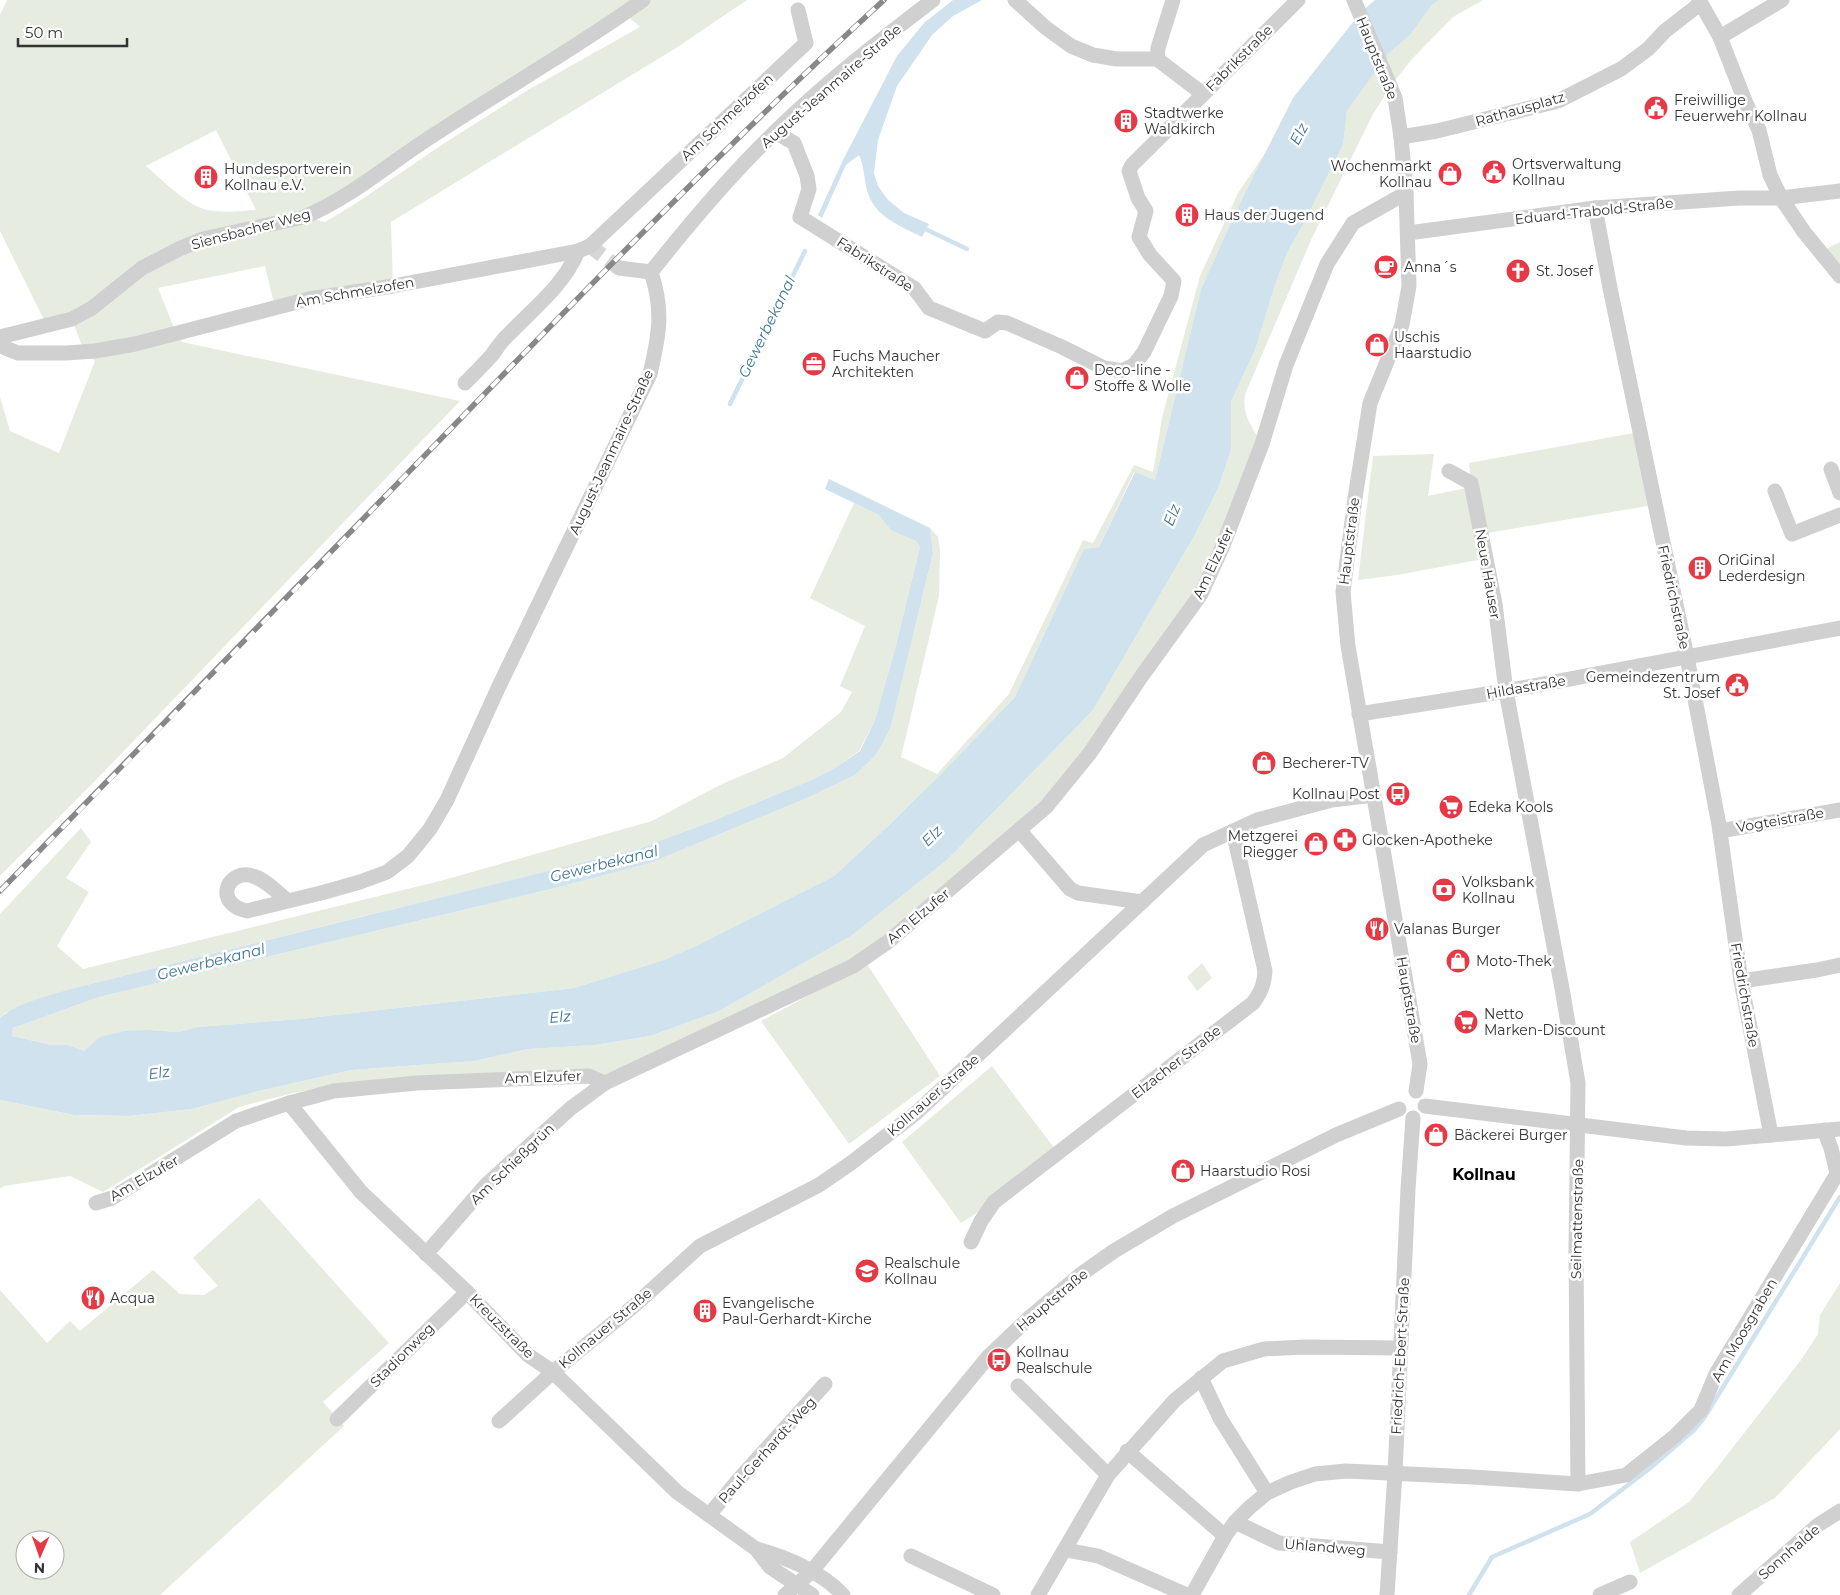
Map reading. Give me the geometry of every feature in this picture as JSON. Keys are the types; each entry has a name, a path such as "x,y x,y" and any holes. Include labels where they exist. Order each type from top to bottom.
{"street":[{"name":"Siensbacher Weg","path":"0,337 72,319 92,308 142,268 203,239 304,218 316,212 346,195 432,136 643,0"},
{"name":"August-Jeanmaire-Straße","path":"288,901 360,882 387,872 408,856 430,829 447,800 500,684 650,374 660,321 658,292 652,272 692,221 775,132 874,45 933,0"},
{"path":"1015,0 1046,28 1070,46 1093,55 1117,59 1157,59 1203,94"},
{"path":"1157,59 1158,48 1173,0"},
{"name":"Fabrikstraße","path":"775,132 794,144 807,176 809,189 800,217 914,288 929,308 985,331 998,322 1007,323 1104,368 1122,371 1134,365 1144,352 1171,296 1174,281 1150,255 1139,237 1146,211 1138,198 1129,171 1132,165 1298,0"},
{"path":"1720,37 1782,0"},
{"path":"1700,2 1720,37 1745,101 1759,130 1770,175 1781,198 1804,232 1840,276"},
{"name":"Rathausplatz","path":"1401,137 1437,132 1558,100 1621,69 1648,49 1665,31 1700,2"},
{"name":"Hauptstraße","path":"1356,5 1395,98 1406,193 1409,286 1402,325 1370,403 1343,592 1348,646 1359,714 1420,1064 1416,1091"},
{"name":"Am Schmelzofen","path":"0,343 5,348 18,353 34,354 84,352 136,344 309,300 578,251 590,246 806,43 798,10"},
{"name":"Eduard-Trabold-Straße","path":"1408,234 1595,208 1739,198 1781,198 1840,191"},
{"name":"Am Elzufer","path":"96,1203 112,1198 236,1121 334,1090 381,1085 508,1078 589,1076 605,1083 853,966 890,941 1046,807 1090,753 1140,677 1201,594 1222,548 1262,444 1286,365 1326,264 1353,222 1406,193"},
{"name":"Friedrichstraße","path":"1595,208 1687,657 1720,830 1741,981 1771,1135"},
{"name":"Am Schmelzofen","path":"465,383 508,335 558,284 573,263 578,251"},
{"path":"618,268 652,272"},
{"path":"1831,469 1840,493"},
{"name":"Neue Häuser","path":"1449,471 1471,483 1495,604 1506,691"},
{"path":"1775,490 1792,534 1840,515"},
{"name":"Hildastraße","path":"1359,714 1506,691 1840,628"},
{"name":"Seilmattenstraße","path":"1506,691 1576,1074 1578,1126 1576,1251 1578,1484"},
{"name":"Kollnauer Straße","path":"499,1421 553,1372 635,1305 700,1246 819,1185 916,1113 1203,845 1256,820 1332,800 1373,795"},
{"name":"Vogteistraße","path":"1720,830 1840,810"},
{"path":"1019,830 1070,889 1078,893 1142,902"},
{"name":"Elzacher Straße","path":"971,1242 981,1221 994,1202 1246,1008 1261,993 1265,971 1233,832"},
{"path":"1741,981 1840,965"},
{"name":"Am Schießgrün","path":"426,1254 487,1184 571,1108 605,1083"},
{"path":"1408,1091 1416,1091 1425,1100 1426,1106 1421,1115 1413,1118 1406,1117 1399,1109 1398,1101 1408,1091"},
{"name":"Kreuzstraße","path":"289,1103 361,1192 467,1292 528,1356 553,1372 677,1492 756,1549 791,1590 812,1595"},
{"path":"1426,1106 1686,1138 1726,1139 1840,1129"},
{"name":"Hauptstraße","path":"791,1590 811,1572 988,1358 1029,1318 1080,1275 1114,1251 1173,1216 1336,1134 1399,1109"},
{"name":"Friedrich-Ebert-Straße","path":"1387,1595 1413,1118"},
{"name":"Am Moosgraben","path":"1192,1595 1225,1536 1235,1522 1267,1494 1291,1482 1315,1474 1346,1472 1395,1473 1578,1484 1626,1475 1675,1436 1701,1410 1716,1374 1838,1171 1824,1130"},
{"name":"Stadionweg","path":"337,1419 467,1292"},
{"path":"1038,1595 1066,1550 1108,1474 1175,1400 1223,1361 1264,1349 1304,1347 1400,1348"},
{"path":"1201,1378 1220,1418 1267,1494"},
{"name":"Paul-Gerhardt-Weg","path":"709,1515 825,1384"},
{"path":"1018,1386 1108,1474"},
{"path":"1128,1451 1225,1536"},
{"name":"Sonnhalde","path":"1739,1595 1818,1525 1840,1511"},
{"name":"Uhlandweg","path":"1235,1522 1279,1543 1390,1552"},
{"name":"Kreuzstraße","path":"756,1549 779,1555 836,1587 843,1595"},
{"path":"1066,1550 1098,1556 1188,1595"},
{"path":"911,1556 993,1595"},
{"path":"1600,1595 1630,1582"}],"shaded area":[{"path":"7,0 747,0 676,48 391,222 393,286 275,308 265,266 158,288 176,333 182,342 460,401 96,780 0,876 0,397 10,431 59,453 95,361 84,352 72,319 46,324 0,231 0,15","holes":["625,13 640,27 528,90 325,222 304,217 296,210 316,212","216,130 256,210 225,212 201,208 181,197 146,166"]},
{"path":"1439,0 1483,0 1453,17 1412,59 1393,83 1373,114 1311,240 1246,392 1246,413 1262,444 1201,594 1067,782 889,941 605,1083 318,1088 239,1107 103,1192 70,1176 4,1186 0,1189 0,1100 74,1115 129,1116 192,1109 259,1091 351,1070 474,1061 528,1049 595,1045 650,1036 719,1011 851,936 947,860 1093,710 1197,531 1219,486 1231,450 1231,402 1255,350 1275,285 1288,251 1343,145 1347,111 1389,53 1410,35 1431,6"},
{"path":"1268,149 1238,207 1201,289 1155,480 1134,472 1099,547 1084,549 1015,697 943,772 834,876 698,945 664,960 574,988 300,1019 197,1027 179,1032 149,1030 84,1051 68,1045 52,1045 12,1036 13,1028 99,997 555,888 650,863 807,798 855,775 874,757 891,726 933,553 930,528 938,537 940,549 939,596 901,757 937,774 1009,694 1083,540 1093,543 1134,465 1153,472 1162,418 1200,276 1238,193"},
{"path":"1840,242 1840,276 1820,252"},
{"path":"1639,432 1654,505 1481,534 1469,463"},
{"path":"1434,454 1428,496 1466,488 1478,560 1358,580 1373,456"},
{"path":"854,503 879,515 916,541 920,547 875,720 859,751 835,768 809,781 710,822 641,848 70,989 5,1013 0,1018 0,914 81,828 91,842 66,878 89,892 57,946 83,969 444,880 652,821 720,785 783,758 841,712 852,692 840,686 865,626 810,598"},
{"path":"1202,963 1212,978 1197,991 1187,977"},
{"path":"867,964 940,1076 849,1144 761,1021"},
{"path":"992,1066 1058,1153 994,1202 961,1223 902,1142"},
{"path":"259,1198 389,1343 323,1402 344,1426 160,1595 0,1595 0,1290 47,1343 70,1321 80,1331 153,1270 180,1294 204,1295 218,1286 193,1258"},
{"path":"1840,1283 1840,1429 1775,1498 1640,1573 1630,1542 1689,1502 1720,1464 1801,1360 1818,1334 1820,1315"}],"water":[{"path":"953,0 982,0 953,16 932,35 897,86 878,140 874,173 878,186 888,200 904,213 929,224 922,237 896,224 881,214 875,207 867,190 859,155 846,165 822,218 818,215 843,160 897,56 924,23"},
{"name":"Elz","path":"1375,0 1439,0 1431,6 1410,35 1389,53 1347,111 1343,145 1288,251 1275,285 1255,350 1231,402 1231,450 1219,486 1197,531 1093,710 947,860 851,936 719,1011 650,1036 595,1045 528,1049 474,1061 351,1070 259,1091 192,1109 129,1116 74,1115 0,1100 0,1018 24,1004 70,989 641,848 809,781 835,768 860,751 875,720 920,547 916,541 891,530 879,515 825,489 829,479 930,528 933,553 891,726 874,757 855,775 807,798 650,863 555,888 99,997 13,1028 12,1036 52,1045 68,1045 84,1051 100,1037 125,1031 179,1032 197,1027 300,1019 574,988 664,960 698,945 834,876 943,772 1015,697 1084,549 1099,547 1135,472 1155,480 1201,289 1238,207 1293,98 1361,12"}],"waterway":[{"name":"Gewerbekanal","path":"921,227 967,249"},
{"name":"Gewerbekanal","path":"730,404 805,251"},
{"path":"1469,1595 1492,1557 1590,1514 1649,1469 1694,1430 1704,1418 1840,1197"}],"tunnel":[{"path":"590,246 619,268"}],"railway":[{"path":"0,891 639,237 760,117 884,0"}],"place":[{"name":"Freiwillige Feuerwehr Kollnau","path":"1656,108"},
{"name":"Stadtwerke Waldkirch","path":"1126,121"},
{"name":"Ortsverwaltung Kollnau","path":"1494,172"},
{"name":"Wochenmarkt Kollnau","path":"1450,174"},
{"name":"Hundesportverein Kollnau e.V.","path":"206,177"},
{"name":"Haus der Jugend","path":"1187,215"},
{"name":"Anna´s","path":"1386,267"},
{"name":"St. Josef","path":"1518,271"},
{"name":"Uschis Haarstudio","path":"1377,345"},
{"name":"Fuchs Maucher Architekten","path":"814,364"},
{"name":"Deco-line - Stoffe & Wolle","path":"1077,378"},
{"name":"OriGinal Lederdesign","path":"1700,568"},
{"name":"Gemeindezentrum St. Josef","path":"1737,685"},
{"name":"Becherer-TV","path":"1264,763"},
{"name":"Kollnau Post","path":"1398,794"},
{"name":"Edeka Kools","path":"1451,807"},
{"name":"Glocken-Apotheke","path":"1345,840"},
{"name":"Metzgerei Riegger","path":"1316,844"},
{"name":"Volksbank Kollnau","path":"1444,890"},
{"name":"Valanas Burger","path":"1377,929"},
{"name":"Moto-Thek","path":"1458,961"},
{"name":"Netto Marken-Discount","path":"1466,1022"},
{"name":"Bäckerei Burger","path":"1436,1135"},
{"name":"Haarstudio Rosi","path":"1183,1171"},
{"name":"Realschule Kollnau","path":"867,1271"},
{"name":"Acqua","path":"93,1298"},
{"name":"Evangelische Paul-Gerhardt-Kirche","path":"705,1311"},
{"name":"Kollnau Realschule","path":"999,1360"}],"district":[{"name":"Kollnau","path":"1484,1174"}]}
